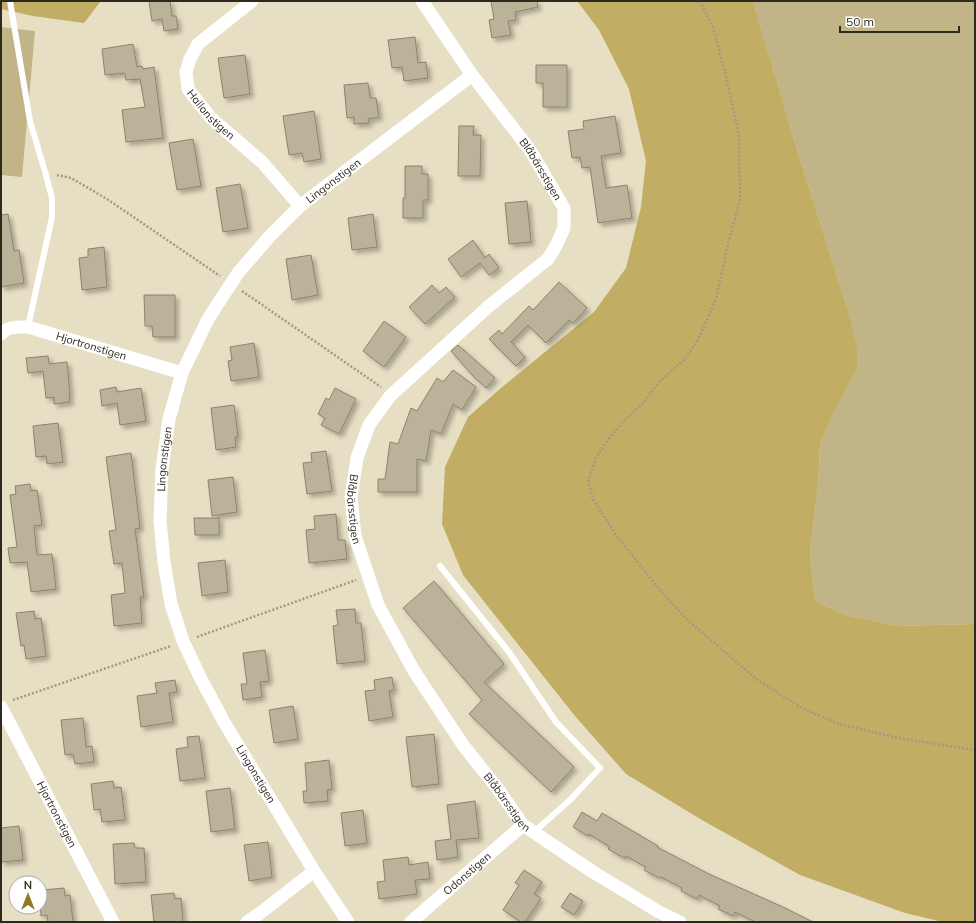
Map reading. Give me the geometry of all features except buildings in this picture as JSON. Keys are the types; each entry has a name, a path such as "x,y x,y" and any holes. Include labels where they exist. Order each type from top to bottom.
{"street":[{"name":"Hallonstigen","path":"252,1 198,44 190,59 186,72 188,89 211,118 262,162 300,206"},
{"path":"422,1 472,75"},
{"name":"Lingonstigen","path":"348,922 314,871 214,702 183,641 171,604 164,562 160,521 162,468 169,419 182,373 208,319 238,273 300,206 472,75"},
{"name":"Blåbärsstigen","path":"472,75 530,150 564,208 564,228 548,259 489,306 390,396 369,425 357,458 351,497 356,536 378,605 414,671 458,739 498,789 523,825 592,872 659,912 680,922"},
{"name":"Hjortronstigen","path":"1,334 4,330 13,327 28,327 182,373"},
{"name":"Hjortronstigen","path":"1,708 113,922"},
{"name":"Odonstigen","path":"410,922 523,825"},
{"path":"247,922 314,871"}],"lane":[{"path":"10,1 30,121 52,198 52,217 28,327"},
{"path":"440,566 509,652 556,722 600,768 570,800 534,832"}],"path":[{"path":"700,1 713,27 726,76 739,136 740,200 728,244 716,299 698,340 684,360 660,381 644,403 622,422 596,458 588,482 593,499 616,535 664,595 691,623 755,678 802,708 836,723 898,738 975,750"}],"shaded area":[{"path":"1,1 101,1 84,23 33,16 1,9"},
{"path":"577,1 753,1 799,156 852,323 857,346 857,369 831,418 820,445 818,484 810,553 815,601 846,615 897,626 975,624 975,922 943,922 905,913 800,875 702,820 626,774 575,716 463,575 442,524 445,467 468,417 594,312 626,268 641,207 646,161 629,89 599,30"},
{"path":"753,1 975,1 975,624 897,626 846,615 815,601 810,553 818,484 820,445 831,418 857,369 857,346 852,323 799,156"},
{"path":"1,27 35,31 22,177 1,175"}]}
